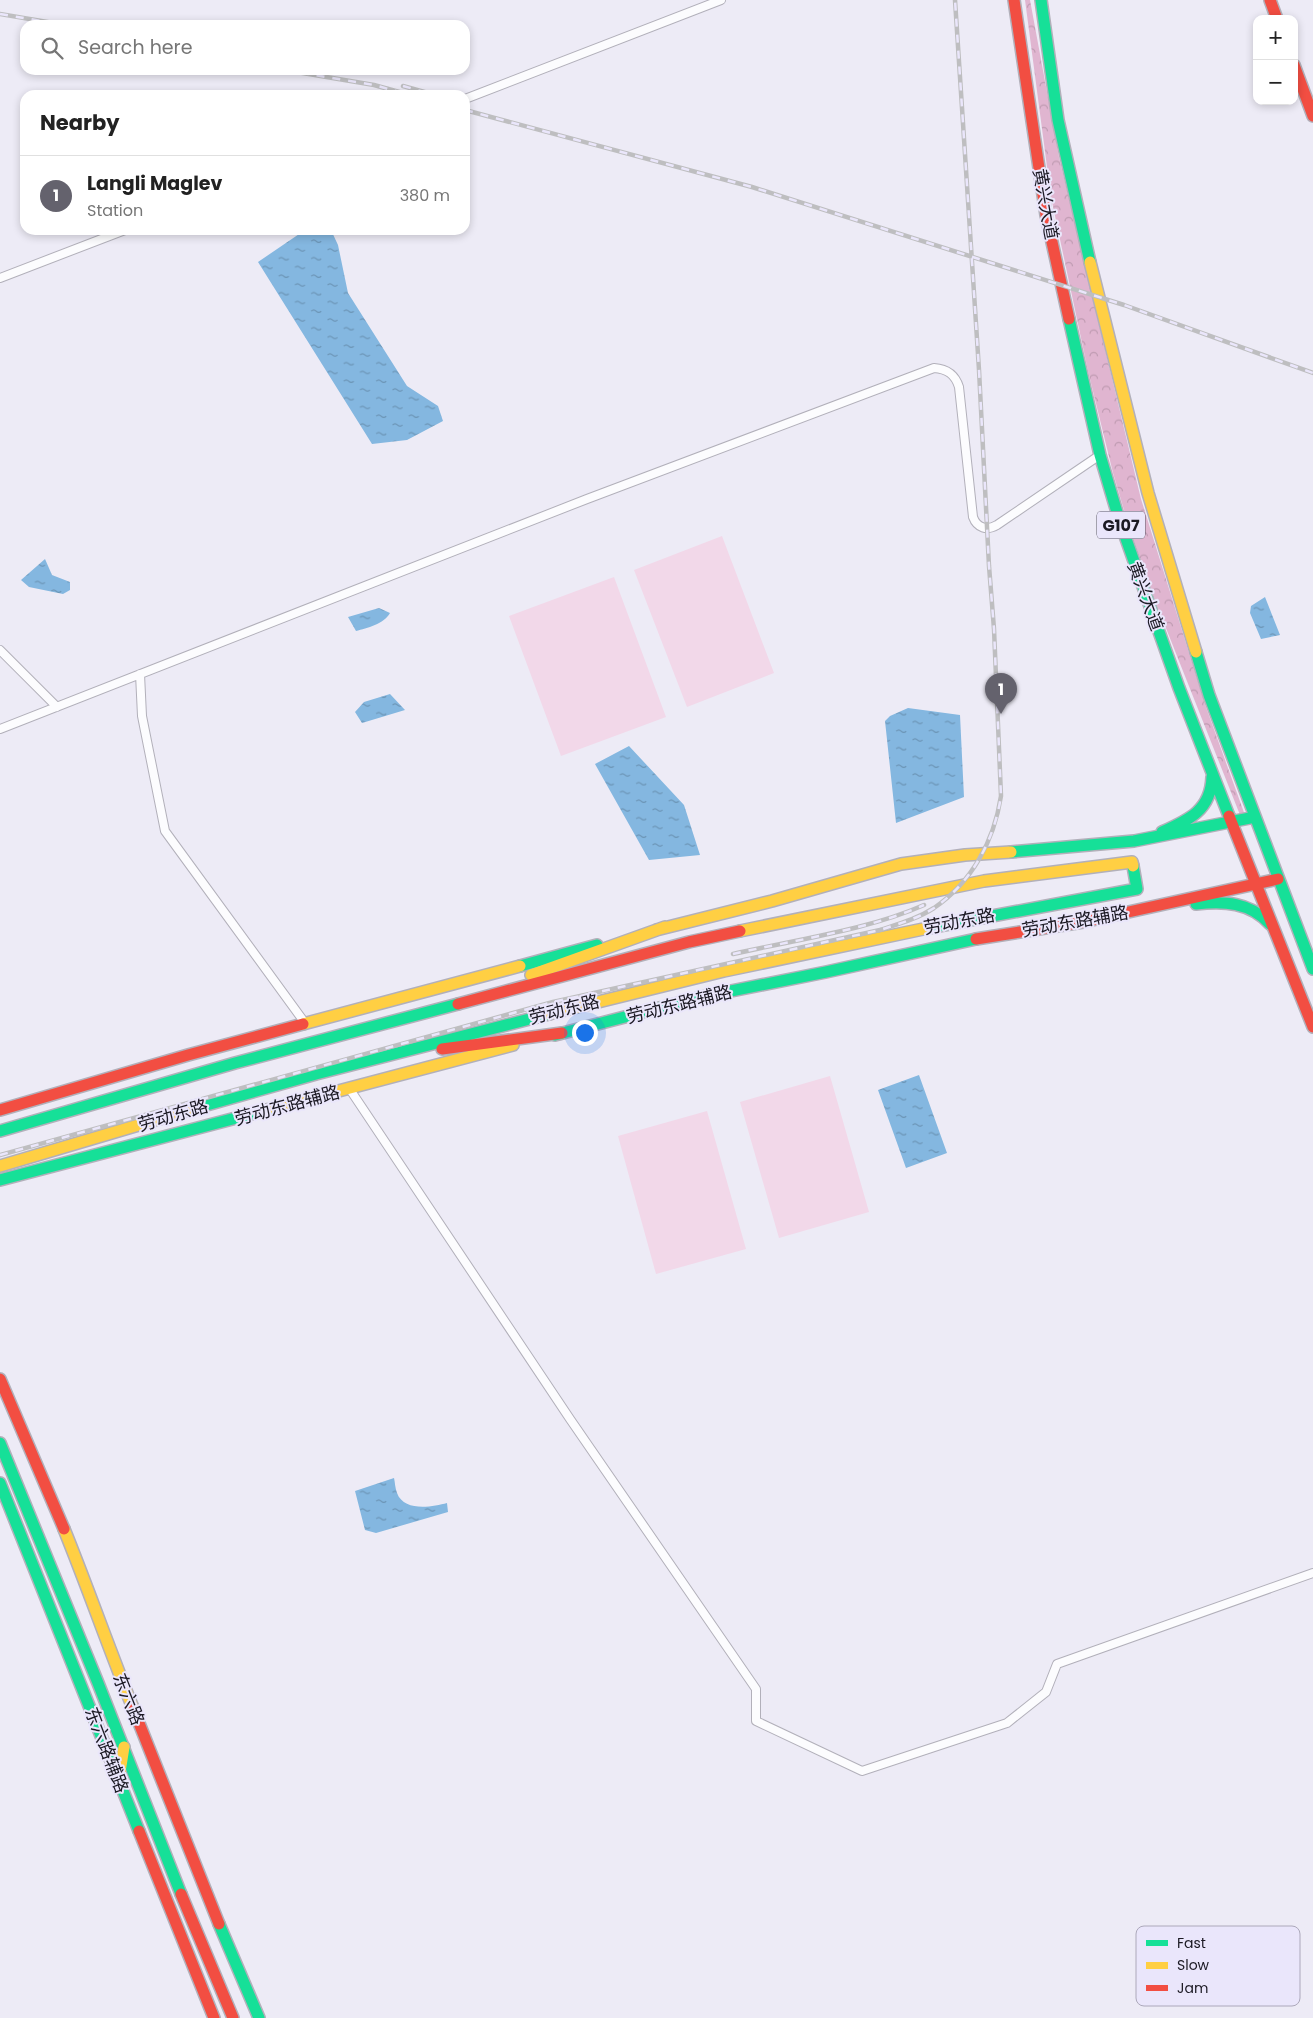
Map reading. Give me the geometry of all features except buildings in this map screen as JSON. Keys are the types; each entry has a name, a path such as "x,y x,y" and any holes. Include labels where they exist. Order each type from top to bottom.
{"main road":[{"name":"黄兴大道","path":"1014,0 1046,215 1100,455 1119,519 1212,773 1313,1027"},
{"name":"黄兴大道","path":"1041,0 1058,120 1083,236 1148,493 1209,695 1313,969"},
{"path":"1270,0 1276,15"},
{"path":"1298,76 1313,116"},
{"path":"1134,841 1160,833 1199,812 1207,804 1211,794 1213,785 1212,773"},
{"path":"0,1110 188,1054 772,901 902,864 965,855 1045,850 1134,841 1255,817"},
{"name":"劳动东路","path":"0,1131 235,1063 622,960 761,926 984,881 1132,862 1137,889 948,923 688,979 537,1016 314,1075 0,1166"},
{"name":"劳动东路辅路","path":"0,1180 478,1053 706,996 826,972 961,941 1115,915 1278,879"},
{"path":"1115,915 1215,902 1236,903 1248,906 1259,912 1276,932"},
{"path":"396,1020 665,928"},
{"path":"314,1075 460,1046 562,1033"},
{"name":"东六路","path":"0,1379 30,1447 90,1595 106,1640 220,1927 259,2018"},
{"name":"东六路","path":"0,1443 124,1748 194,1928 233,2018"},
{"name":"东六路辅路","path":"0,1483 214,2018"},
{"path":"118,1778 124,1748"}],"street":[{"path":"470,97 721,0"},
{"path":"0,278 113,235"},
{"path":"0,729 587,499 934,368 948,371 957,380 973,517 978,525 983,528 988,529 997,525 1100,455"},
{"path":"0,650 57,707"},
{"path":"140,674 142,716 165,831 305,1023"},
{"path":"349,1088 570,1419 756,1690 756,1721 862,1771 1007,1723 1046,1692 1057,1664 1313,1573"}],"green space":[{"path":"1025,0 1030,0 1059,157 1141,499 1206,707 1246,818 1242,820 1158,608 1129,527 1113,473 1088,371 1051,197"}],"shaded area":[{"path":"722,536 774,673 687,707 634,570"},
{"path":"614,577 666,717 561,756 509,616"},
{"path":"830,1076 869,1212 779,1238 740,1102"},
{"path":"707,1111 746,1249 656,1274 618,1136"}],"water":[{"path":"298,235 333,235 338,245 348,293 407,386 438,406 443,421 407,440 372,444 258,262"},
{"path":"45,559 52,575 70,582 70,590 63,594 29,587 21,580"},
{"path":"1265,597 1280,635 1261,639 1250,613 1251,606"},
{"path":"379,608 390,613 380,623 356,631 348,617"},
{"path":"390,694 405,710 362,723 355,712 364,702"},
{"path":"908,708 960,715 964,797 896,823 885,721 890,716"},
{"path":"629,746 684,805 700,855 649,860 595,764"},
{"path":"919,1075 947,1153 906,1168 878,1090"},
{"path":"394,1478 397,1493 406,1503 412,1506 426,1507 447,1503 448,1512 376,1533 365,1530 355,1491"}],"railway":[{"path":"0,1155 553,1002 880,930 928,912 948,898 960,886 987,844 998,813 1001,796 994,629 955,0"},
{"path":"0,14 35,20"},
{"path":"315,75 392,90"},
{"path":"403,86 417,90"},
{"path":"470,111 752,187 1124,305 1313,373"},
{"path":"733,954 855,928 902,914 924,905"}],"traffic: fast":[{"path":"1041,0 1058,120 1090,262"},
{"path":"1069,319 1100,455 1119,519 1179,688 1229,816"},
{"path":"1196,652 1209,695 1313,969"},
{"path":"1162,832 1189,818 1203,806 1208,798 1212,777"},
{"path":"1011,852 1134,841 1255,817"},
{"path":"928,928 1137,889 1133,866"},
{"path":"1196,904 1226,903 1245,907 1254,911 1270,924"},
{"path":"555,1035 706,996 976,939"},
{"path":"520,966 597,945"},
{"path":"0,1131 235,1063 458,1004"},
{"path":"196,1108 316,1074 549,1014"},
{"path":"0,1180 274,1108"},
{"path":"0,1443 98,1683 181,1894"},
{"path":"0,1483 139,1831"},
{"path":"219,1924 259,2018"}],"traffic: slow":[{"path":"1090,262 1148,493 1196,652"},
{"path":"656,930 772,901 901,864 965,855 1011,852"},
{"path":"740,931 984,881 1132,862 1133,866"},
{"path":"531,975 665,927"},
{"path":"549,1014 724,971 928,928"},
{"path":"303,1024 520,966"},
{"path":"274,1108 513,1045"},
{"path":"0,1166 196,1108"},
{"path":"64,1529 133,1708"},
{"path":"119,1778 124,1747"}],"traffic: jam":[{"path":"1014,0 1046,215 1069,319"},
{"path":"1270,0 1276,15"},
{"path":"1298,76 1313,116"},
{"path":"1229,816 1313,1027"},
{"path":"976,939 1083,922 1278,879"},
{"path":"458,1004 689,942 740,931"},
{"path":"0,1110 188,1055 303,1024"},
{"path":"442,1049 562,1033"},
{"path":"0,1379 64,1529"},
{"path":"133,1708 219,1924"},
{"path":"139,1831 214,2018"},
{"path":"181,1894 233,2018"}],"place":[{"name":"Langli Maglev","path":"1001,714"}]}
